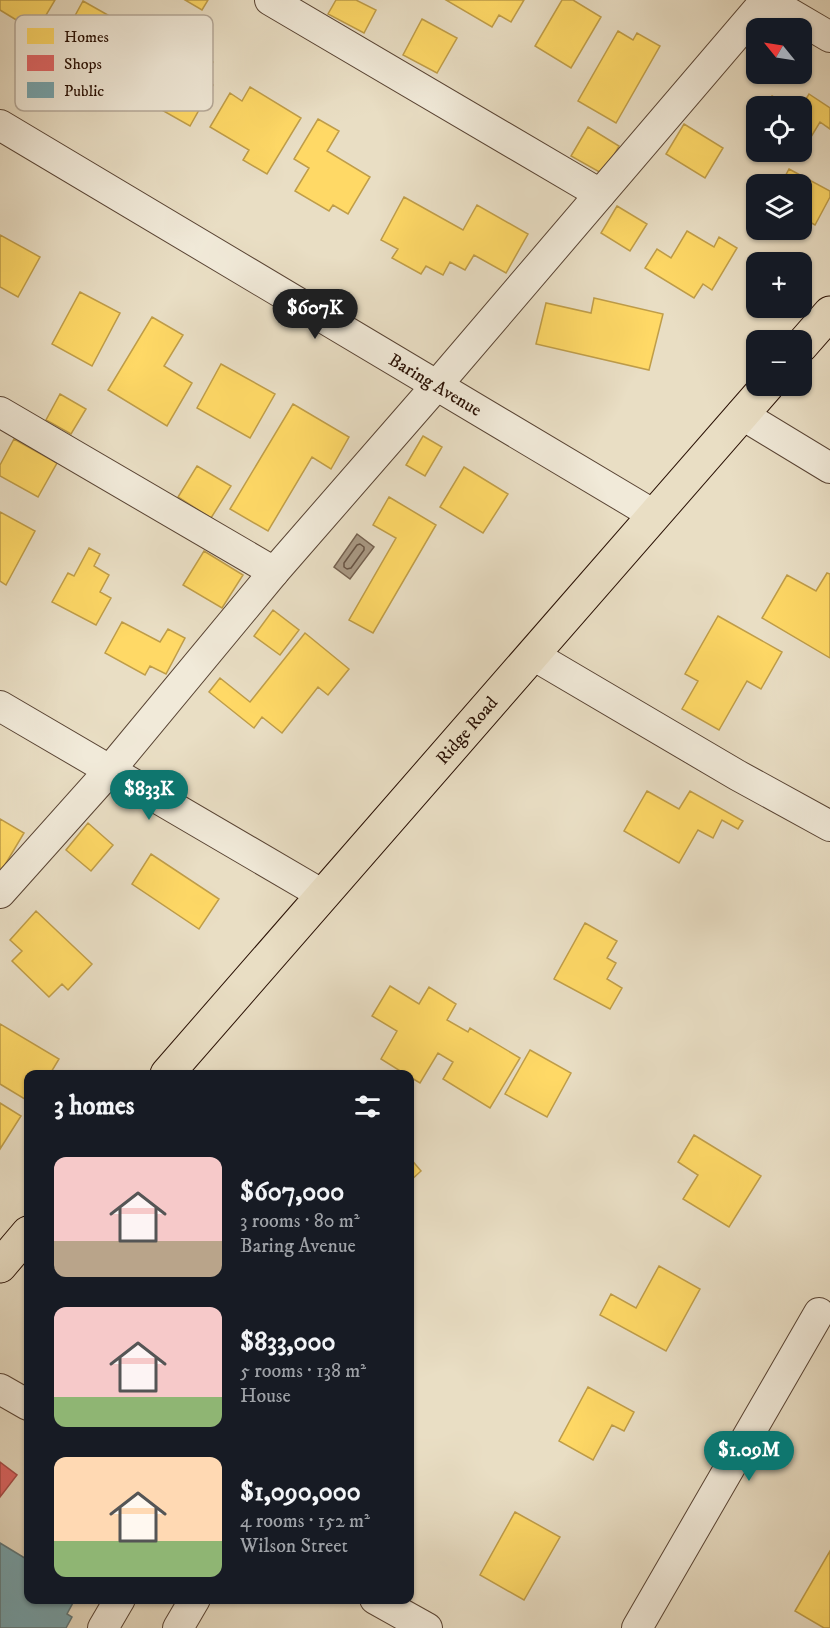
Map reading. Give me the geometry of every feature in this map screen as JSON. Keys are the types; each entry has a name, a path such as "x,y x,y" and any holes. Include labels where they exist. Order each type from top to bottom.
{"main road":[{"path":"812,333 830,313"},
{"name":"Ridge Road","path":"171,1070 758,396"},
{"path":"0,1266 24,1238"}],"street":[{"path":"270,0 600,194"},
{"path":"0,893 110,770 274,572 766,0 830,37"},
{"name":"Baring Avenue","path":"0,125 654,515"},
{"path":"0,412 274,572"},
{"path":"741,414 830,468"},
{"path":"533,655 737,775 830,826"},
{"path":"0,706 323,896"},
{"path":"637,1628 819,1313"},
{"path":"0,1389 24,1403"},
{"path":"103,1628 117,1604"},
{"path":"178,1628 192,1604"},
{"path":"384,1604 427,1628"}],"water":[{"path":"357,534 374,547 350,579 334,567"}],"building: Homes":[{"path":"0,0 55,0 46,15 15,15 15,19 0,10"},
{"path":"185,0 208,0 202,10"},
{"path":"336,0 356,0 376,10 364,33 328,14"},
{"path":"446,0 524,0 511,22 499,15 492,27"},
{"path":"562,0 573,0 601,17 571,68 535,46"},
{"path":"83,1 108,15 75,15"},
{"path":"422,19 457,38 437,73 403,55"},
{"path":"618,31 633,40 637,33 660,46 616,123 578,101"},
{"path":"250,87 301,118 267,174 243,160 249,150 210,127 230,93 242,101"},
{"path":"812,96 830,108 830,129 820,122 812,135"},
{"path":"164,111 198,111 190,126"},
{"path":"318,119 339,131 327,151 370,177 348,214 333,205 329,211 295,191 309,168 294,159"},
{"path":"684,124 723,148 705,178 666,154"},
{"path":"588,127 619,146 603,174 571,156"},
{"path":"789,169 798,174 786,174"},
{"path":"812,181 830,191 830,197 815,225 812,223"},
{"path":"404,197 463,230 477,205 528,234 506,273 474,255 465,270 450,262 443,275 426,266 421,274 392,258 398,249 381,240"},
{"path":"617,206 647,224 630,251 601,233"},
{"path":"687,231 714,247 719,237 737,248 712,290 703,284 694,298 645,268 657,249 671,258"},
{"path":"0,235 40,257 18,297 0,287"},
{"path":"80,292 120,313 92,366 52,344"},
{"path":"594,298 663,314 649,370 536,344 546,303 591,313"},
{"path":"152,317 183,335 164,366 192,383 167,426 108,390"},
{"path":"221,364 275,394 250,438 197,408"},
{"path":"60,394 86,409 71,434 46,420"},
{"path":"293,404 349,437 331,469 312,457 268,531 230,509"},
{"path":"423,436 442,447 425,476 406,465"},
{"path":"14,439 57,463 38,497 0,476 0,465"},
{"path":"197,466 231,486 211,518 178,497"},
{"path":"464,467 508,494 483,533 440,507"},
{"path":"389,497 436,525 373,633 349,620 396,538 373,525"},
{"path":"0,512 35,531 6,585 0,581"},
{"path":"89,548 100,554 94,566 109,575 100,592 111,598 96,625 52,602 68,573 74,576"},
{"path":"204,551 243,575 222,608 183,585"},
{"path":"827,573 830,574 830,658 762,618 787,575 816,591"},
{"path":"273,610 299,630 280,655 254,636"},
{"path":"718,616 782,652 761,689 747,681 719,730 682,709 698,681 685,674"},
{"path":"122,622 160,642 168,629 185,638 166,674 150,666 145,675 105,653"},
{"path":"305,633 349,669 328,695 318,687 282,733 262,717 254,728 209,692 220,678 250,702"},
{"path":"647,791 679,809 690,791 743,821 738,829 722,820 713,838 698,830 679,863 624,831"},
{"path":"0,819 24,833 0,873"},
{"path":"88,823 113,845 91,871 66,850"},
{"path":"151,854 219,899 199,929 132,884"},
{"path":"36,911 92,964 68,990 62,984 49,997 12,961 22,951 10,940"},
{"path":"585,923 617,941 607,958 616,963 607,979 622,988 610,1009 554,979"},
{"path":"390,986 419,1004 429,987 456,1004 447,1020 468,1032 470,1028 520,1058 490,1108 443,1079 453,1062 438,1053 420,1083 414,1079 414,1070 399,1070 381,1059 397,1031 372,1016"},
{"path":"0,1024 59,1059 52,1070 24,1070 24,1099 0,1084"},
{"path":"530,1050 571,1073 547,1117 505,1094"},
{"path":"0,1103 21,1116 0,1149"},
{"path":"694,1135 761,1176 729,1227 683,1199 698,1175 678,1162"},
{"path":"414,1163 421,1171 414,1177"},
{"path":"659,1266 700,1289 666,1351 600,1315 611,1294 636,1308"},
{"path":"588,1387 634,1412 624,1431 612,1425 593,1460 559,1441"},
{"path":"515,1512 560,1537 524,1600 480,1575"},
{"path":"830,1551 830,1628 824,1628 795,1611"}],"building: Shops":[{"path":"0,1462 17,1475 0,1497"}],"building: Public":[{"path":"0,1543 24,1558 24,1604 72,1604 67,1614 72,1617 66,1628 0,1628"}]}
